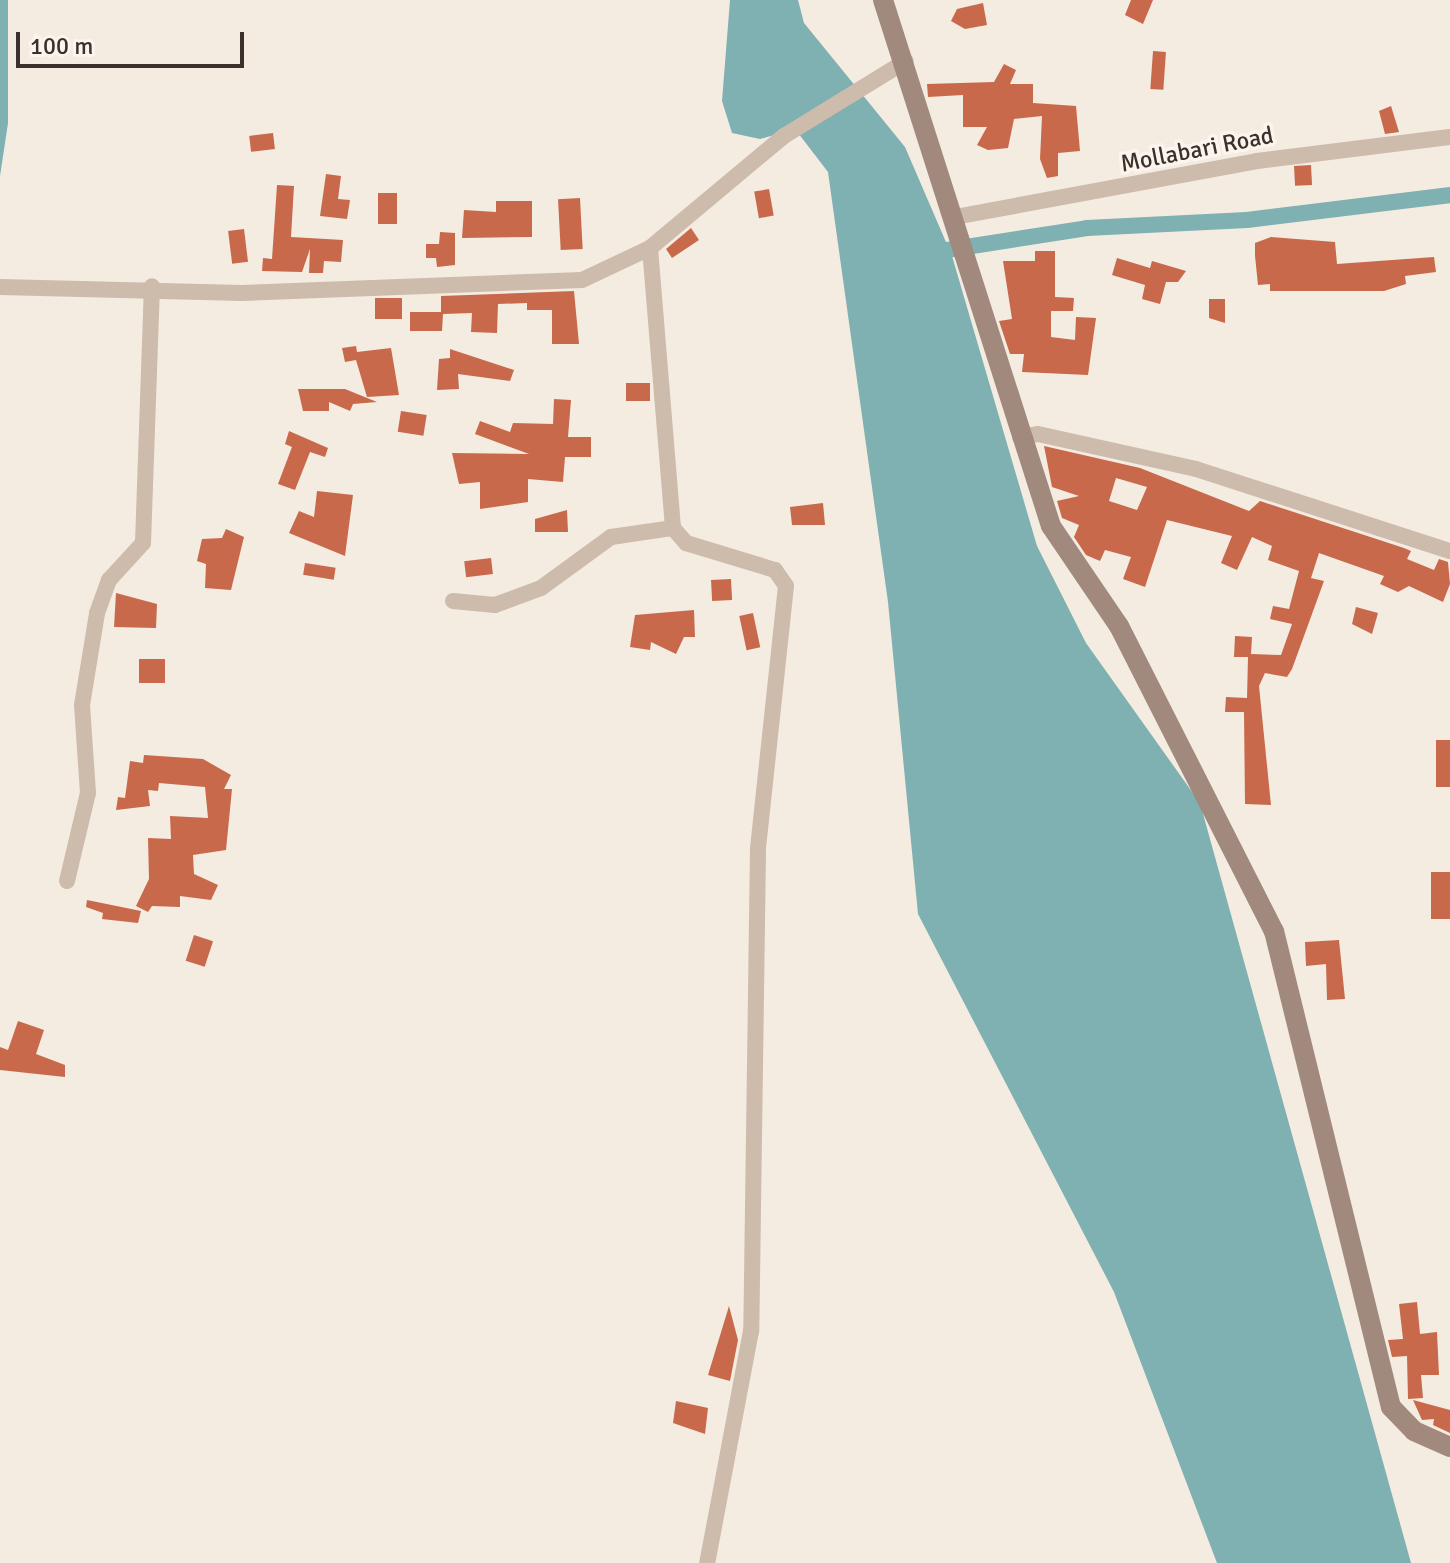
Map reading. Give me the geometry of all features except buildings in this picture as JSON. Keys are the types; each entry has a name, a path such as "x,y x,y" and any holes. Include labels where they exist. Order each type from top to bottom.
{"street":[{"path":"883,0 906,61 1020,437 1051,526 1119,626 1274,931 1391,1407 1414,1431 1450,1447"},
{"path":"0,287 152,286 242,293 582,280 650,248 784,136 906,61"},
{"name":"Mollabari Road","path":"957,226 1257,161 1450,137"},
{"path":"650,248 673,528 686,543 775,570 786,586 758,850 751,1331 707,1563"},
{"path":"67,881 88,793 82,705 97,613 112,575 143,543 152,286"},
{"path":"1020,437 1038,434 1196,469 1450,551"},
{"path":"453,601 495,605 541,588 611,537 673,528"}],"water":[{"path":"0,0 8,0 8,123 0,176"},
{"path":"730,0 798,0 804,23 905,147 952,256 1037,546 1086,643 1200,803 1411,1563 1217,1563 1114,1292 918,914 888,602 828,172 795,129 760,139 732,133 722,101"}],"waterway":[{"path":"928,253 1087,228 1247,220 1450,195"}]}
